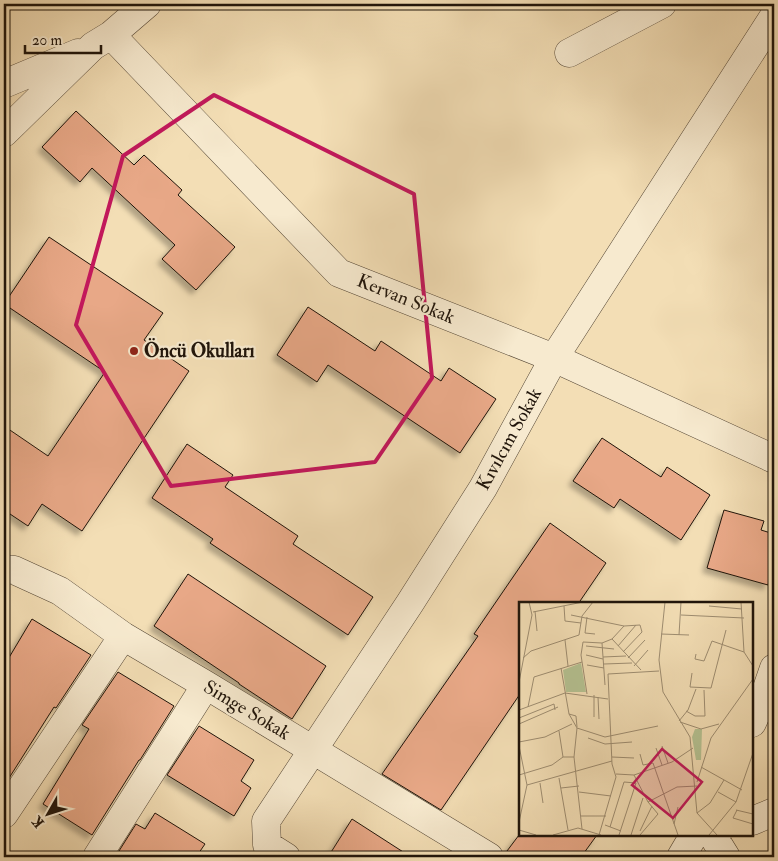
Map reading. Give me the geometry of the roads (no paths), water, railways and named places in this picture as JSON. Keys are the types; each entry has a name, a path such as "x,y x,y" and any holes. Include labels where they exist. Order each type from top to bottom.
{"street":[{"path":"4,133 102,41 147,4"},
{"path":"569,53 662,4"},
{"name":"Kıvılcım Sokak","path":"286,857 267,844 266,821 410,603 483,488 554,358 774,16"},
{"path":"4,84 102,41"},
{"name":"Kervan Sokak","path":"102,41 339,273 554,358 774,459"},
{"name":"Simge Sokak","path":"4,569 14,570 60,591 123,636 489,857"},
{"path":"4,814 123,636"},
{"path":"753,721 774,668"},
{"path":"97,857 206,685"},
{"path":"753,821 774,812"},
{"path":"681,857 693,836"},
{"path":"713,836 726,857"}],"place":[{"name":"Öncü Okulları","path":"134,351"}]}
